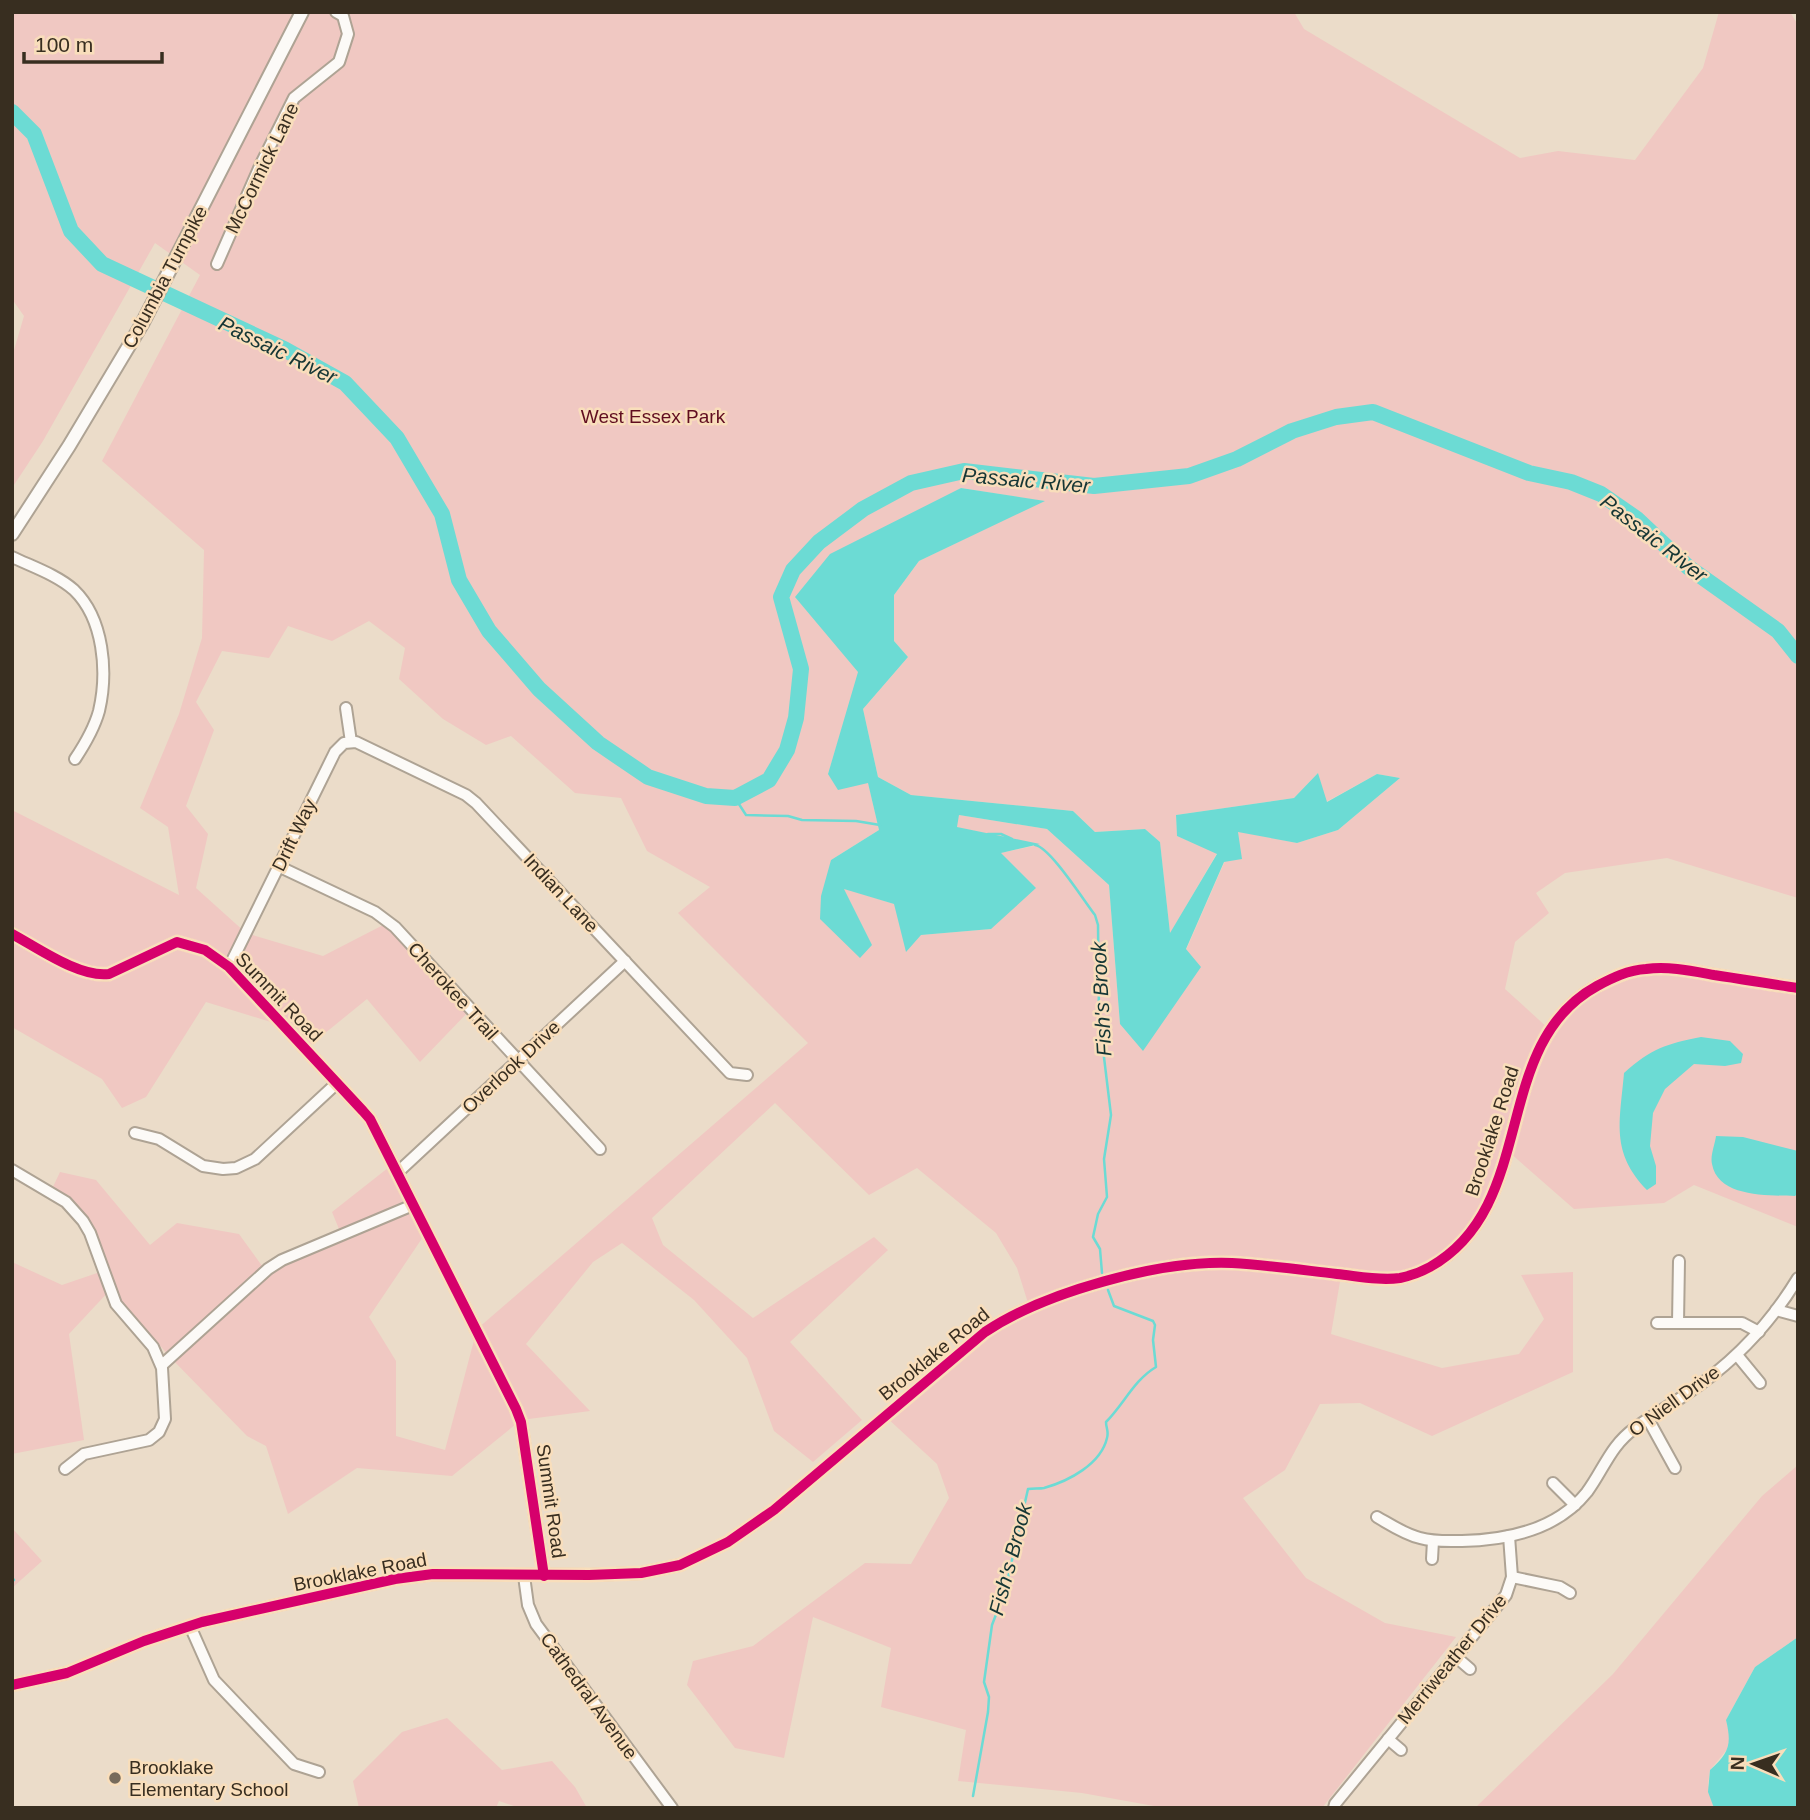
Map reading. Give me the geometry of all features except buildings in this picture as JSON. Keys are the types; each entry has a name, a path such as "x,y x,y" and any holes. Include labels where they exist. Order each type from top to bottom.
{"main road":[{"name":"Columbia Turnpike","path":"12,534 69,446 142,324 302,12"}],"street":[{"name":"McCormick Lane","path":"218,264 260,166 295,98 339,62 348,34 343,16 336,12"},
{"path":"12,558 57,579 73,590 91,612 100,641 104,676 99,711 88,740 75,759"},
{"path":"346,708 351,742"},
{"name":"Drift Way","path":"229,967 335,752 344,743 351,742"},
{"name":"Indian Lane","path":"351,742 368,746 466,795 476,803 730,1073 747,1076"},
{"name":"Cherokee Trail","path":"280,867 385,919 600,1149"},
{"name":"Summit Road","path":"12,934 90,974 109,974 177,942 205,950 229,967 370,1119 521,1422 544,1576"},
{"name":"Overlook Drive","path":"397,1173 625,961"},
{"name":"Brooklake Road","path":"12,1685 67,1673 144,1641 190,1626 407,1577 433,1574 602,1575 660,1570 696,1559 728,1542 774,1510 985,1332 1021,1311 1119,1278 1185,1265 1229,1263 1387,1279 1401,1278 1423,1270 1446,1256 1465,1238 1487,1208 1503,1168 1537,1052 1552,1024 1579,998 1611,979 1647,968 1674,968 1798,988"},
{"path":"135,1133 159,1139 203,1166 223,1170 236,1168 255,1159 337,1083"},
{"path":"12,1170 66,1202 83,1220 116,1304 153,1347 162,1365 165,1419 159,1433 149,1440 85,1454 65,1469"},
{"path":"162,1365 268,1269 282,1260 413,1205"},
{"path":"1678,1323 1679,1261"},
{"name":"O Niell Drive","path":"1377,1517 1406,1534 1433,1541 1479,1541 1545,1526 1575,1505 1587,1492 1613,1449 1634,1429 1690,1392 1737,1355 1759,1332 1798,1278"},
{"path":"1776,1310 1798,1316"},
{"path":"1657,1323 1742,1323 1759,1332"},
{"path":"1737,1355 1760,1383"},
{"path":"1648,1419 1675,1468"},
{"path":"1553,1483 1575,1505"},
{"path":"1509,1536 1512,1577 1560,1587 1570,1593"},
{"path":"1432,1559 1433,1541"},
{"name":"Cathedral Avenue","path":"524,1576 528,1605 536,1624 671,1807"},
{"name":"Merriweather Drive","path":"1335,1808 1335,1804 1506,1595 1512,1577"},
{"path":"190,1626 214,1680 294,1764 319,1773"},
{"path":"1456,1657 1470,1668"},
{"path":"1388,1739 1401,1750"}],"green space":[{"name":"West Essex Park","path":"12,12 1294,12 1304,29 1520,158 1558,151 1635,160 1703,68 1719,12 1790,12 1798,25 1798,898 1667,858 1565,873 1536,893 1549,913 1515,942 1505,989 1549,1029 1605,980 1666,968 1798,995 1798,1227 1694,1185 1664,1203 1574,1209 1509,1152 1479,1220 1436,1261 1405,1275 1342,1270 1331,1334 1442,1368 1519,1354 1544,1319 1521,1275 1573,1272 1573,1372 1432,1436 1360,1403 1320,1404 1285,1470 1243,1498 1306,1578 1385,1623 1456,1637 1322,1808 1165,1808 1082,1793 958,1781 966,1730 881,1707 891,1648 813,1617 784,1758 735,1748 687,1685 693,1661 753,1646 865,1563 911,1564 949,1498 937,1464 886,1417 985,1332 1029,1306 1017,1268 996,1233 917,1168 869,1195 775,1103 652,1218 663,1245 753,1318 874,1237 888,1250 790,1342 862,1420 813,1462 774,1431 747,1358 694,1300 622,1243 593,1262 526,1344 590,1411 521,1420 452,1476 357,1468 288,1514 266,1446 247,1436 169,1356 111,1289 69,1334 84,1440 12,1454 12,1262 62,1285 103,1271 82,1217 51,1191 60,1172 96,1180 150,1245 177,1223 239,1234 265,1270 341,1234 332,1212 393,1164 427,1231 369,1317 396,1361 396,1436 445,1450 477,1329 808,1043 678,913 710,887 647,851 621,798 575,793 511,736 486,745 443,719 399,679 405,648 369,621 332,641 288,626 269,658 222,651 196,702 214,730 186,806 208,834 196,888 246,933 323,956 389,922 470,1010 420,1062 367,999 308,1047 290,1028 206,1002 146,1097 122,1108 102,1079 12,1027 12,810 179,895 168,827 140,808 179,714 202,638 204,550 102,461 200,275 155,243 43,441 12,488 12,357 24,316 12,299","holes":["961,488 1043,501 919,561 894,595 894,641 908,657 863,709 878,777 911,795 1073,811 1095,832 1145,829 1160,842 1170,934 1217,853 1177,836 1176,815 1294,798 1318,773 1326,802 1377,774 1400,778 1338,830 1297,843 1238,831 1186,950 1120,1024 1109,885 1047,829 959,815 956,827 1038,845 1000,853 991,929 921,935 894,904 843,888 831,860 879,830 868,782 828,774 859,672 799,601"]},
{"path":"1798,1465 1798,1637 1755,1667 1726,1720 1729,1747 1710,1770 1708,1784 1714,1808 1475,1808 1613,1674 1762,1496"},
{"path":"12,1528 42,1561 12,1588"},
{"path":"447,1718 502,1770 552,1761 575,1787 587,1808 520,1808 499,1801 496,1808 359,1808 353,1781 402,1732"}],"water":[{"path":"961,488 1045,501 919,561 894,595 894,641 908,657 863,709 878,777 911,795 1073,811 1095,832 1145,829 1160,842 1170,933 1217,854 1177,836 1176,815 1294,798 1318,773 1327,802 1377,774 1400,778 1338,830 1297,843 1238,832 1242,859 1224,862 1186,949 1201,967 1143,1051 1120,1024 1109,885 1047,829 959,815 957,827 1040,844 1001,853 1036,888 991,929 921,935 906,952 894,904 844,889 872,945 860,958 820,919 821,896 831,860 879,830 868,783 838,790 828,774 858,672 795,597 830,554"},
{"path":"1701,1037 1730,1041 1743,1054 1741,1063 1725,1066 1694,1064 1665,1089 1653,1113 1650,1146 1656,1166 1656,1184 1647,1190 1635,1176 1622,1149 1620,1121 1624,1073 1660,1048"},
{"path":"1716,1136 1743,1137 1798,1151 1798,1193 1795,1196 1759,1194 1734,1189 1724,1183 1716,1175 1712,1164"},
{"path":"1798,1637 1798,1808 1714,1808 1708,1792 1710,1770 1721,1759 1729,1742 1726,1720 1755,1667"}],"waterway":[{"name":"Passaic River","path":"12,112 34,134 71,231 102,264 284,349 345,383 397,438 442,514 459,580 489,631 539,689 598,743 648,777 706,796 735,798 769,780 787,750 796,718 801,669 781,597 793,570 819,542 863,509 911,483 964,471 1094,486 1189,476 1237,459 1292,431 1336,417 1373,412 1529,473 1571,482 1601,494 1637,519 1688,567 1778,631 1798,656"},
{"name":"Fish's Brook","path":"735,798 746,815 856,821 880,825"},
{"name":"Fish's Brook","path":"988,834 1001,834 1012,839"},
{"name":"Fish's Brook","path":"1035,845 1049,855 1066,876 1095,915 1098,925 1099,1016 1111,1115 1104,1159 1107,1197 1098,1214 1093,1237 1100,1249 1102,1273"},
{"name":"Fish's Brook","path":"973,1796 988,1712 989,1697 984,1682 992,1625 1005,1591 1028,1489 1044,1488 1064,1481 1091,1463 1104,1447 1108,1433 1106,1422 1135,1385 1156,1367 1153,1321 1114,1306 1108,1290"}],"cycle path":[{"path":"12,934 59,961 98,974 109,974 177,942 205,950 229,967 370,1119 521,1422 544,1576"},
{"path":"12,1685 67,1673 144,1641 202,1622 395,1579 433,1574 641,1573 680,1565 728,1542 774,1510 985,1332 1039,1304 1104,1281 1203,1263 1258,1265 1384,1279 1404,1277 1430,1267 1464,1240 1487,1205 1503,1166 1526,1084 1541,1046 1563,1012 1597,986 1633,971 1663,968 1798,988"}],"place":[{"name":"Brooklake Elementary School","path":"115,1778"}]}
